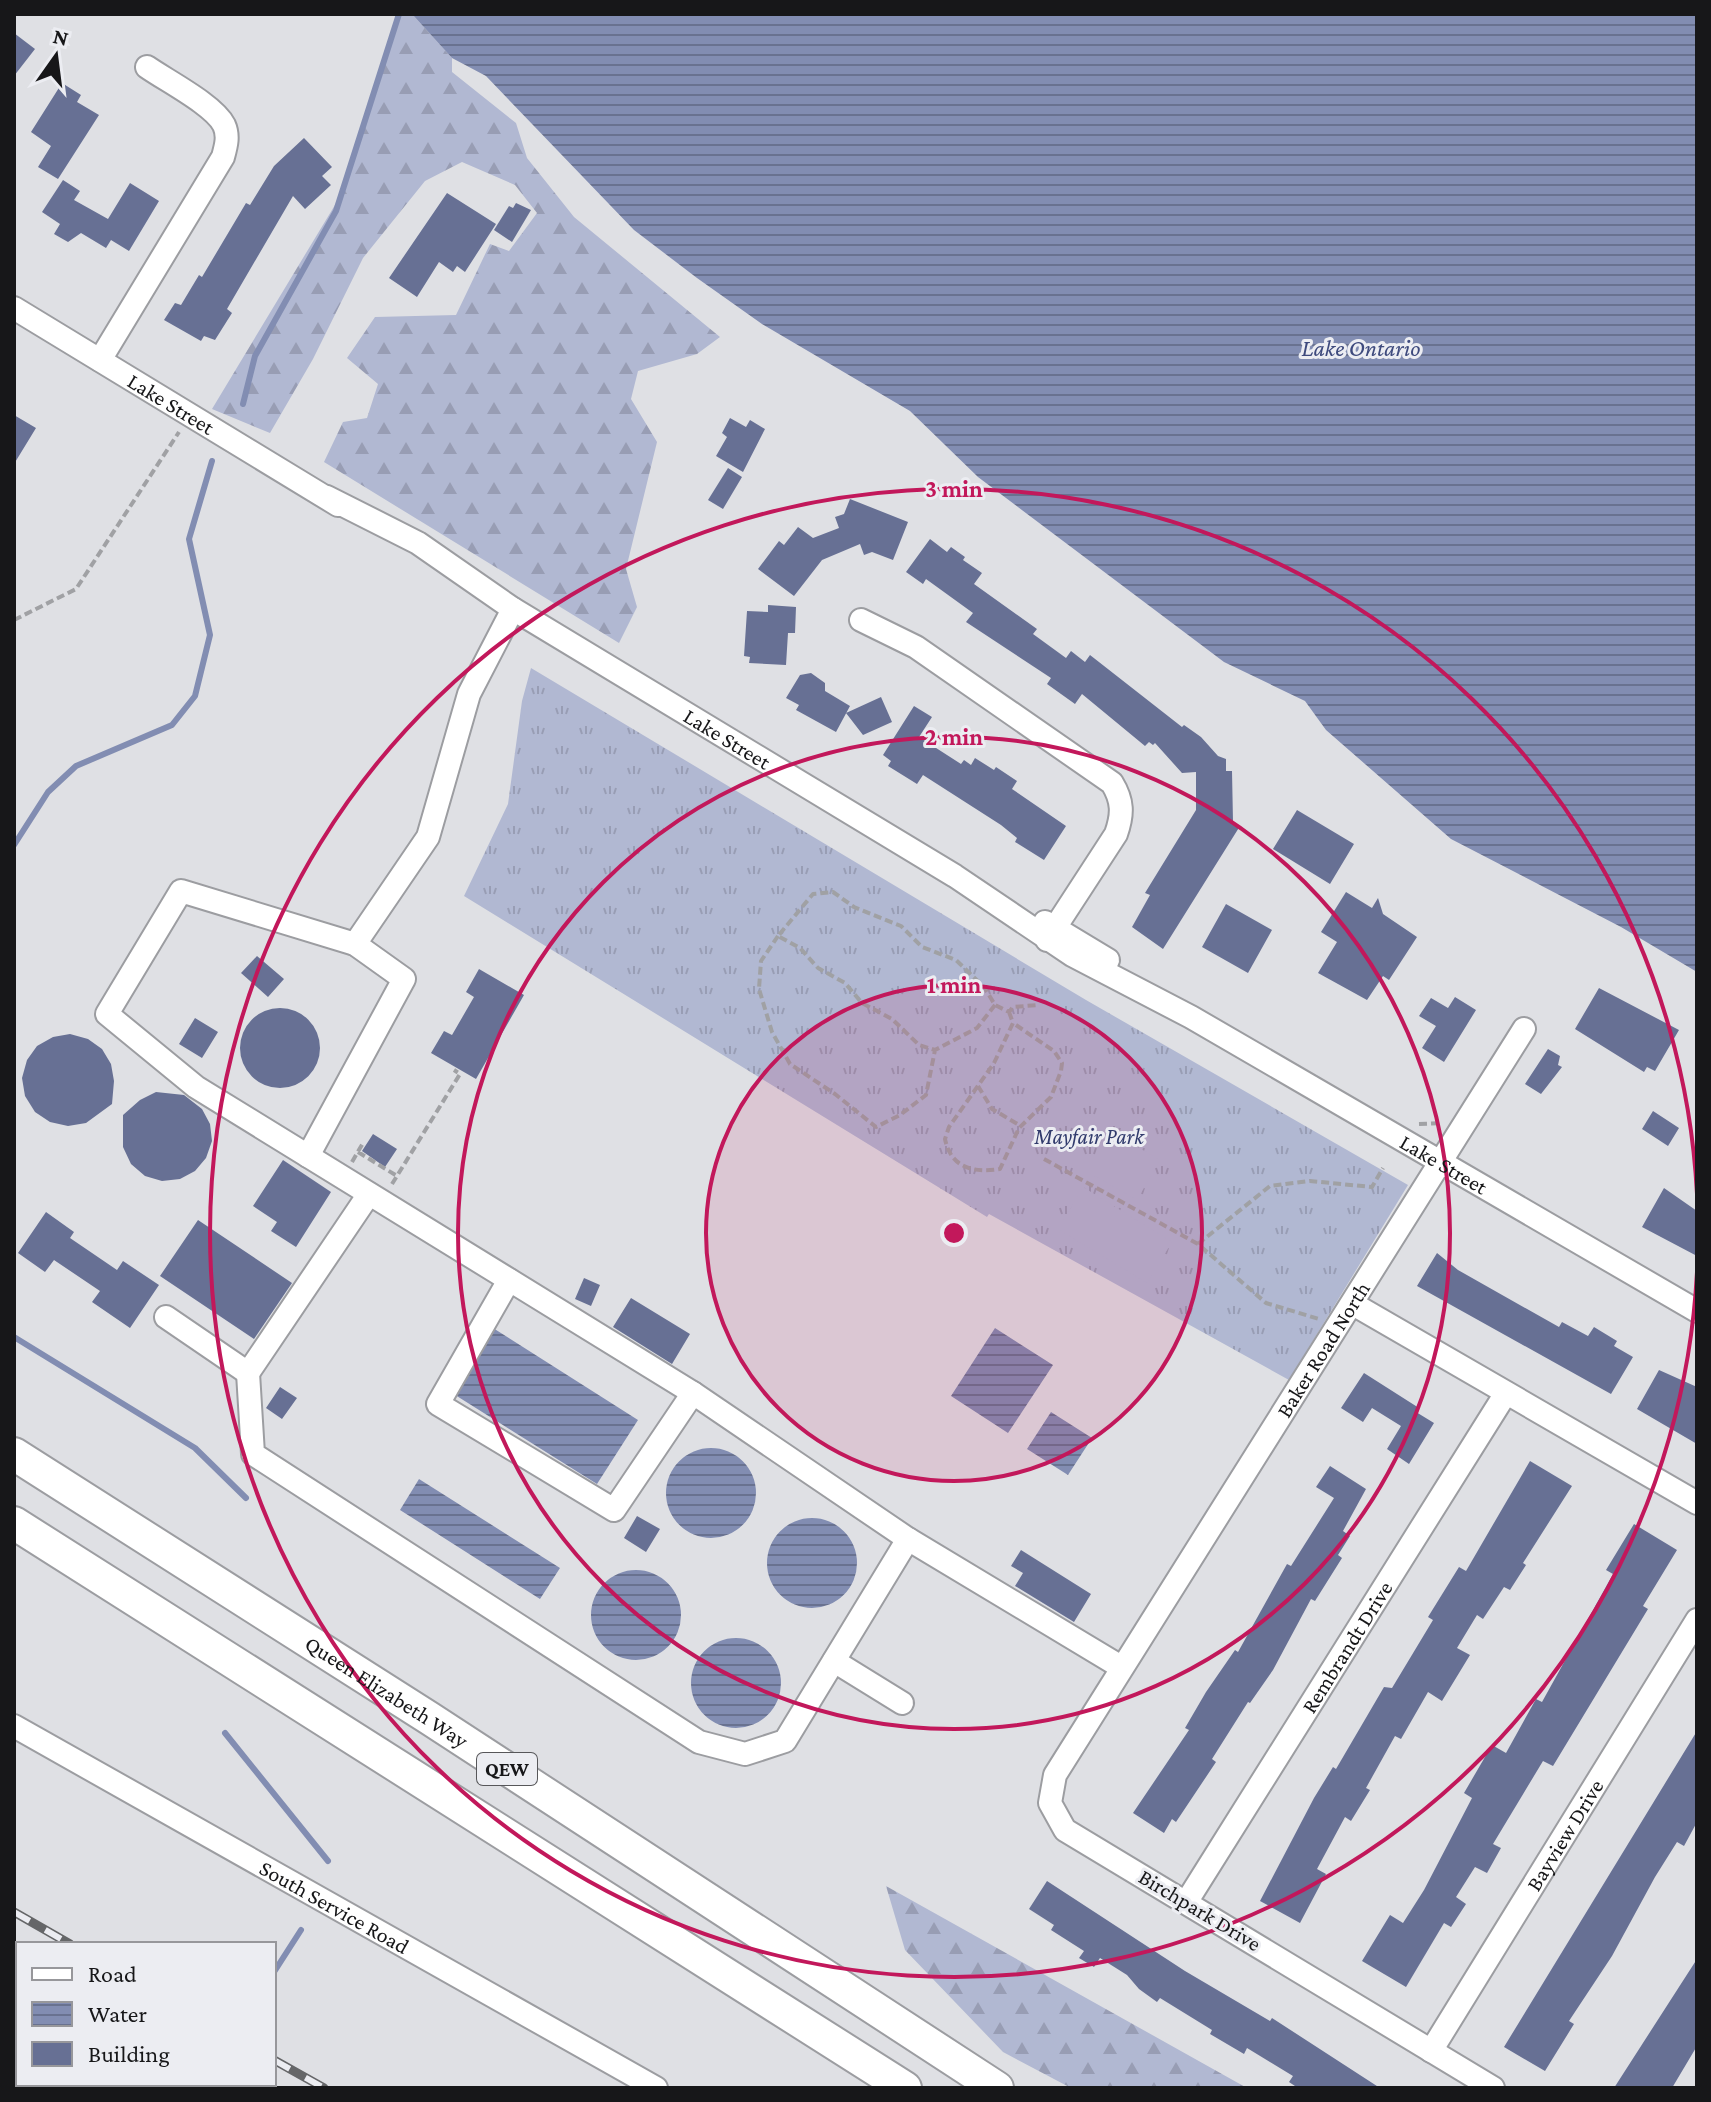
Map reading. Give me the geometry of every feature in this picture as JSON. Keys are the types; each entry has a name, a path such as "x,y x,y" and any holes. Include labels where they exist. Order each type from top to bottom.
{"highway":[{"name":"Queen Elizabeth Way","path":"14,1454 429,1718 997,2088"},
{"name":"QEW","path":"14,1523 905,2088"}],"street":[{"path":"100,360 223,157 227,140 225,126 216,114 147,67"},
{"name":"Lake Street","path":"14,308 327,497 410,556 506,605 1191,1017 1442,1160 1697,1311"},
{"path":"355,944 428,837 469,694 506,605"},
{"path":"861,620 916,647 1112,783 1120,796 1123,815 1116,834 1052,934"},
{"path":"308,1156 404,979 355,944 181,891 107,1014 196,1087 375,1198 693,1393 908,1539 1121,1667"},
{"name":"Baker Road North","path":"1121,1667 1524,1029"},
{"path":"375,1198 248,1373 253,1454 699,1742 745,1754 785,1741 908,1539"},
{"path":"509,1280 438,1404 614,1510 693,1393"},
{"path":"1353,1304 1697,1503"},
{"path":"166,1317 248,1373"},
{"name":"Rembrandt Drive","path":"1187,1901 1506,1393"},
{"name":"Bayview Drive","path":"1431,2051 1697,1620"},
{"path":"834,1661 902,1703"},
{"name":"Birchpark Drive","path":"1121,1667 1055,1775 1050,1803 1065,1830 1493,2088"},
{"name":"South Service Road","path":"14,1726 656,2088"}],"path":[{"path":"14,620 76,589 180,431"},
{"path":"935,1050 926,1095 900,1115 876,1127 790,1064 772,1032 759,989 761,961 813,894 833,892 854,907 901,926 922,947 956,960 984,987 995,1005 1009,1012 1013,1023 1054,1051 1062,1063 1056,1089 1021,1126 1000,1169 979,1173 956,1161 947,1150 946,1135 1013,1023"},
{"path":"778,936 800,948 818,968 845,983 862,1003 892,1019 919,1045 935,1050 977,1028 995,1005"},
{"path":"1009,1012 1013,1007 1038,1005"},
{"path":"375,1198 397,1176 460,1074 454,1070"},
{"path":"978,1086 992,1109 1021,1126"},
{"path":"1408,1125 1446,1122 1462,1128"},
{"path":"358,1152 397,1176"},
{"path":"1044,1159 1198,1244 1266,1303 1322,1320"},
{"path":"1198,1244 1270,1186 1310,1181 1372,1187 1383,1168"}],"green space":[{"path":"399,14 412,14 452,58 452,72 516,123 527,158 574,217 720,337 697,354 638,371 631,399 657,442 626,569 637,607 619,643 324,462 343,422 367,418 378,384 347,358 375,317 456,315 490,244 509,251 537,213 515,185 462,162 425,181 363,258 313,359 270,433 212,409 341,195"},
{"name":"Mayfair Park","path":"531,668 1086,1000 1408,1185 1289,1380 989,1214 987,1217 464,896 508,804 522,701"},
{"path":"1117,1135 1160,1160 1137,1200 1093,1175"},
{"path":"1083,1187 1172,1242 1147,1283 1058,1229"},
{"path":"886,1886 1247,2088 1071,2088 1003,2052 905,1950"}],"water":[{"name":"Lake Ontario","path":"412,14 1697,14 1697,972 1621,927 1451,839 1326,730 1305,701 1224,662 978,477 910,411 762,324 697,278 634,230 486,76 452,58"},
{"path":"493,1328 638,1420 597,1484 452,1393"},
{"path":"995,1328 1053,1365 1008,1433 951,1396"},
{"path":"1051,1412 1092,1438 1068,1475 1027,1449"},
{"path":"711,1448 728,1451 743,1461 753,1476 756,1493 753,1510 743,1525 728,1535 711,1538 694,1535 679,1525 669,1510 666,1493 669,1476 679,1461 694,1451"},
{"path":"419,1479 560,1568 540,1599 400,1510"},
{"path":"812,1518 829,1521 844,1531 854,1546 857,1563 854,1580 844,1595 829,1605 812,1608 795,1605 780,1595 770,1580 767,1563 770,1546 780,1531 795,1521"},
{"path":"636,1570 653,1573 668,1583 678,1598 681,1615 678,1632 668,1647 653,1657 636,1660 619,1657 604,1647 594,1632 591,1615 594,1598 604,1583 619,1573"},
{"path":"736,1638 753,1641 768,1651 778,1666 781,1683 778,1700 768,1715 753,1725 736,1728 719,1725 704,1715 694,1700 691,1683 694,1666 704,1651 719,1641"}],"building":[{"path":"14,33 35,49 14,76"},
{"path":"62,83 81,95 77,102 99,115 58,179 38,167 51,146 31,132"},
{"path":"304,138 332,167 322,176 331,185 305,209 293,196 227,309 232,313 215,340 204,336 201,341 164,320 175,303 181,305 199,275 202,277 246,203 250,205 274,166"},
{"path":"63,180 80,191 74,200 108,219 130,183 159,201 129,251 111,240 106,248 81,233 68,242 54,234 60,224 42,212"},
{"path":"447,193 496,224 465,272 457,266 453,272 439,262 417,297 389,278"},
{"path":"516,203 531,210 512,242 494,230 509,206 513,208"},
{"path":"14,415 36,428 14,464"},
{"path":"730,418 746,427 750,420 765,429 743,472 716,456 727,437 722,433"},
{"path":"728,468 742,477 723,509 708,500"},
{"path":"850,499 908,522 893,560 872,552 864,555 860,544 822,560 794,596 758,569 779,541 784,545 798,527 813,538 839,528 835,517 844,514"},
{"path":"930,539 947,552 951,547 965,557 963,560 982,573 974,584 1037,629 1033,634 1066,658 1071,651 1085,662 1090,655 1182,727 1184,725 1201,737 1218,756 1226,759 1226,771 1232,771 1233,822 1240,826 1163,949 1132,927 1150,895 1145,893 1196,810 1196,772 1182,773 1155,743 1149,742 1145,746 1082,694 1075,704 1047,684 1051,678 966,622 973,613 926,579 923,584 906,572"},
{"path":"768,605 796,607 795,633 788,633 786,665 749,663 750,657 744,656 747,611 768,612"},
{"path":"811,673 825,683 825,691 850,706 836,732 796,710 799,705 786,698 800,675"},
{"path":"881,697 892,722 863,735 846,713"},
{"path":"914,706 932,717 919,737 961,764 964,760 971,765 975,758 994,770 996,767 1017,781 1012,789 1066,826 1044,860 1015,842 1017,838 1001,825 923,775 917,784 888,766 891,761 883,755"},
{"path":"1297,810 1354,844 1330,884 1273,849"},
{"path":"1346,892 1372,908 1378,898 1383,914 1417,937 1389,980 1383,976 1367,1000 1318,973 1337,942 1321,932"},
{"path":"1226,904 1272,930 1248,973 1202,947"},
{"path":"257,956 284,979 268,997 241,973"},
{"path":"479,969 524,995 476,1079 431,1053 444,1031 452,1035 474,997 466,992"},
{"path":"1599,988 1679,1030 1655,1071 1647,1067 1644,1072 1575,1029"},
{"path":"1455,997 1476,1010 1444,1062 1422,1048 1436,1026 1419,1016 1431,998 1448,1008"},
{"path":"280,1008 295,1011 308,1020 317,1033 320,1048 317,1063 308,1076 295,1085 280,1088 265,1085 252,1076 243,1063 240,1048 243,1033 252,1020 265,1011"},
{"path":"195,1018 218,1032 202,1058 179,1044"},
{"path":"70,1034 88,1039 102,1049 111,1064 114,1081 112,1104 86,1123 68,1126 50,1122 35,1112 25,1096 22,1078 27,1060 37,1046 53,1037"},
{"path":"1548,1049 1560,1056 1558,1065 1562,1067 1541,1094 1525,1084"},
{"path":"156,1092 184,1095 202,1109 210,1124 212,1141 206,1158 195,1171 180,1179 162,1181 145,1176 131,1164 123,1147 123,1115 140,1100"},
{"path":"1653,1111 1679,1128 1668,1146 1642,1129"},
{"path":"373,1134 397,1149 385,1167 362,1151"},
{"path":"283,1160 331,1192 296,1247 271,1231 277,1222 253,1206"},
{"path":"1664,1188 1697,1211 1697,1256 1642,1227"},
{"path":"46,1212 74,1232 70,1238 117,1270 123,1261 159,1285 130,1328 92,1302 100,1291 54,1260 45,1272 18,1253"},
{"path":"198,1220 292,1283 254,1339 160,1276"},
{"path":"1437,1253 1458,1270 1559,1327 1562,1322 1588,1336 1594,1327 1617,1341 1614,1346 1633,1357 1611,1394 1417,1286"},
{"path":"584,1278 600,1285 591,1306 575,1299"},
{"path":"631,1298 690,1334 672,1364 613,1327"},
{"path":"1659,1370 1697,1387 1697,1444 1637,1409"},
{"path":"1364,1373 1419,1408 1416,1412 1434,1423 1409,1464 1387,1449 1401,1426 1372,1408 1363,1422 1341,1408"},
{"path":"280,1387 297,1398 282,1419 266,1408"},
{"path":"1530,1461 1572,1486 1523,1563 1526,1565 1510,1590 1504,1587 1483,1619 1477,1615 1457,1648 1470,1655 1442,1701 1428,1692 1401,1739 1395,1736 1366,1788 1370,1790 1351,1821 1345,1817 1317,1869 1326,1874 1300,1923 1260,1901 1333,1767 1336,1769 1384,1687 1392,1688 1433,1620 1428,1617 1459,1567 1466,1571"},
{"path":"1330,1466 1366,1489 1343,1531 1350,1536 1338,1555 1342,1558 1315,1601 1311,1599 1273,1670 1248,1702 1212,1759 1216,1762 1176,1822 1172,1819 1164,1833 1133,1813 1189,1730 1185,1728 1206,1692 1235,1650 1238,1652 1287,1564 1291,1566 1334,1498 1316,1487"},
{"path":"637,1516 660,1529 646,1552 624,1538"},
{"path":"1634,1524 1677,1550 1643,1606 1648,1609 1553,1766 1543,1761 1493,1844 1501,1848 1487,1873 1475,1867 1456,1897 1466,1904 1451,1927 1444,1923 1406,1987 1362,1961 1390,1915 1403,1923 1424,1890 1472,1798 1464,1793 1492,1745 1506,1753 1536,1699 1542,1702 1613,1574 1606,1570"},
{"path":"1021,1550 1091,1594 1074,1622 1015,1586 1023,1573 1011,1566"},
{"path":"1697,1731 1697,1822 1684,1846 1677,1842 1655,1877 1612,1956 1569,2021 1574,2024 1545,2071 1504,2047"},
{"path":"1047,1881 1185,1971 1270,2021 1272,2018 1380,2088 1298,2088 1289,2082 1293,2076 1247,2048 1244,2054 1160,1998 1157,2002 1127,1975 1100,1958 1094,1967 1079,1958 1084,1951 1051,1930 1054,1925 1029,1909"},
{"path":"1697,1959 1697,2046 1672,2088 1614,2088"}],"waterway":[{"path":"243,404 255,356 336,211 399,14"},
{"path":"14,845 48,792 76,766 172,725 195,696 210,635 189,539 212,461"},
{"path":"14,1337 195,1448 246,1498"},
{"path":"225,1733 328,1861"},
{"path":"276,1969 301,1930"}],"railway":[{"path":"14,1912 66,1942"},
{"path":"276,2061 324,2088"}]}
